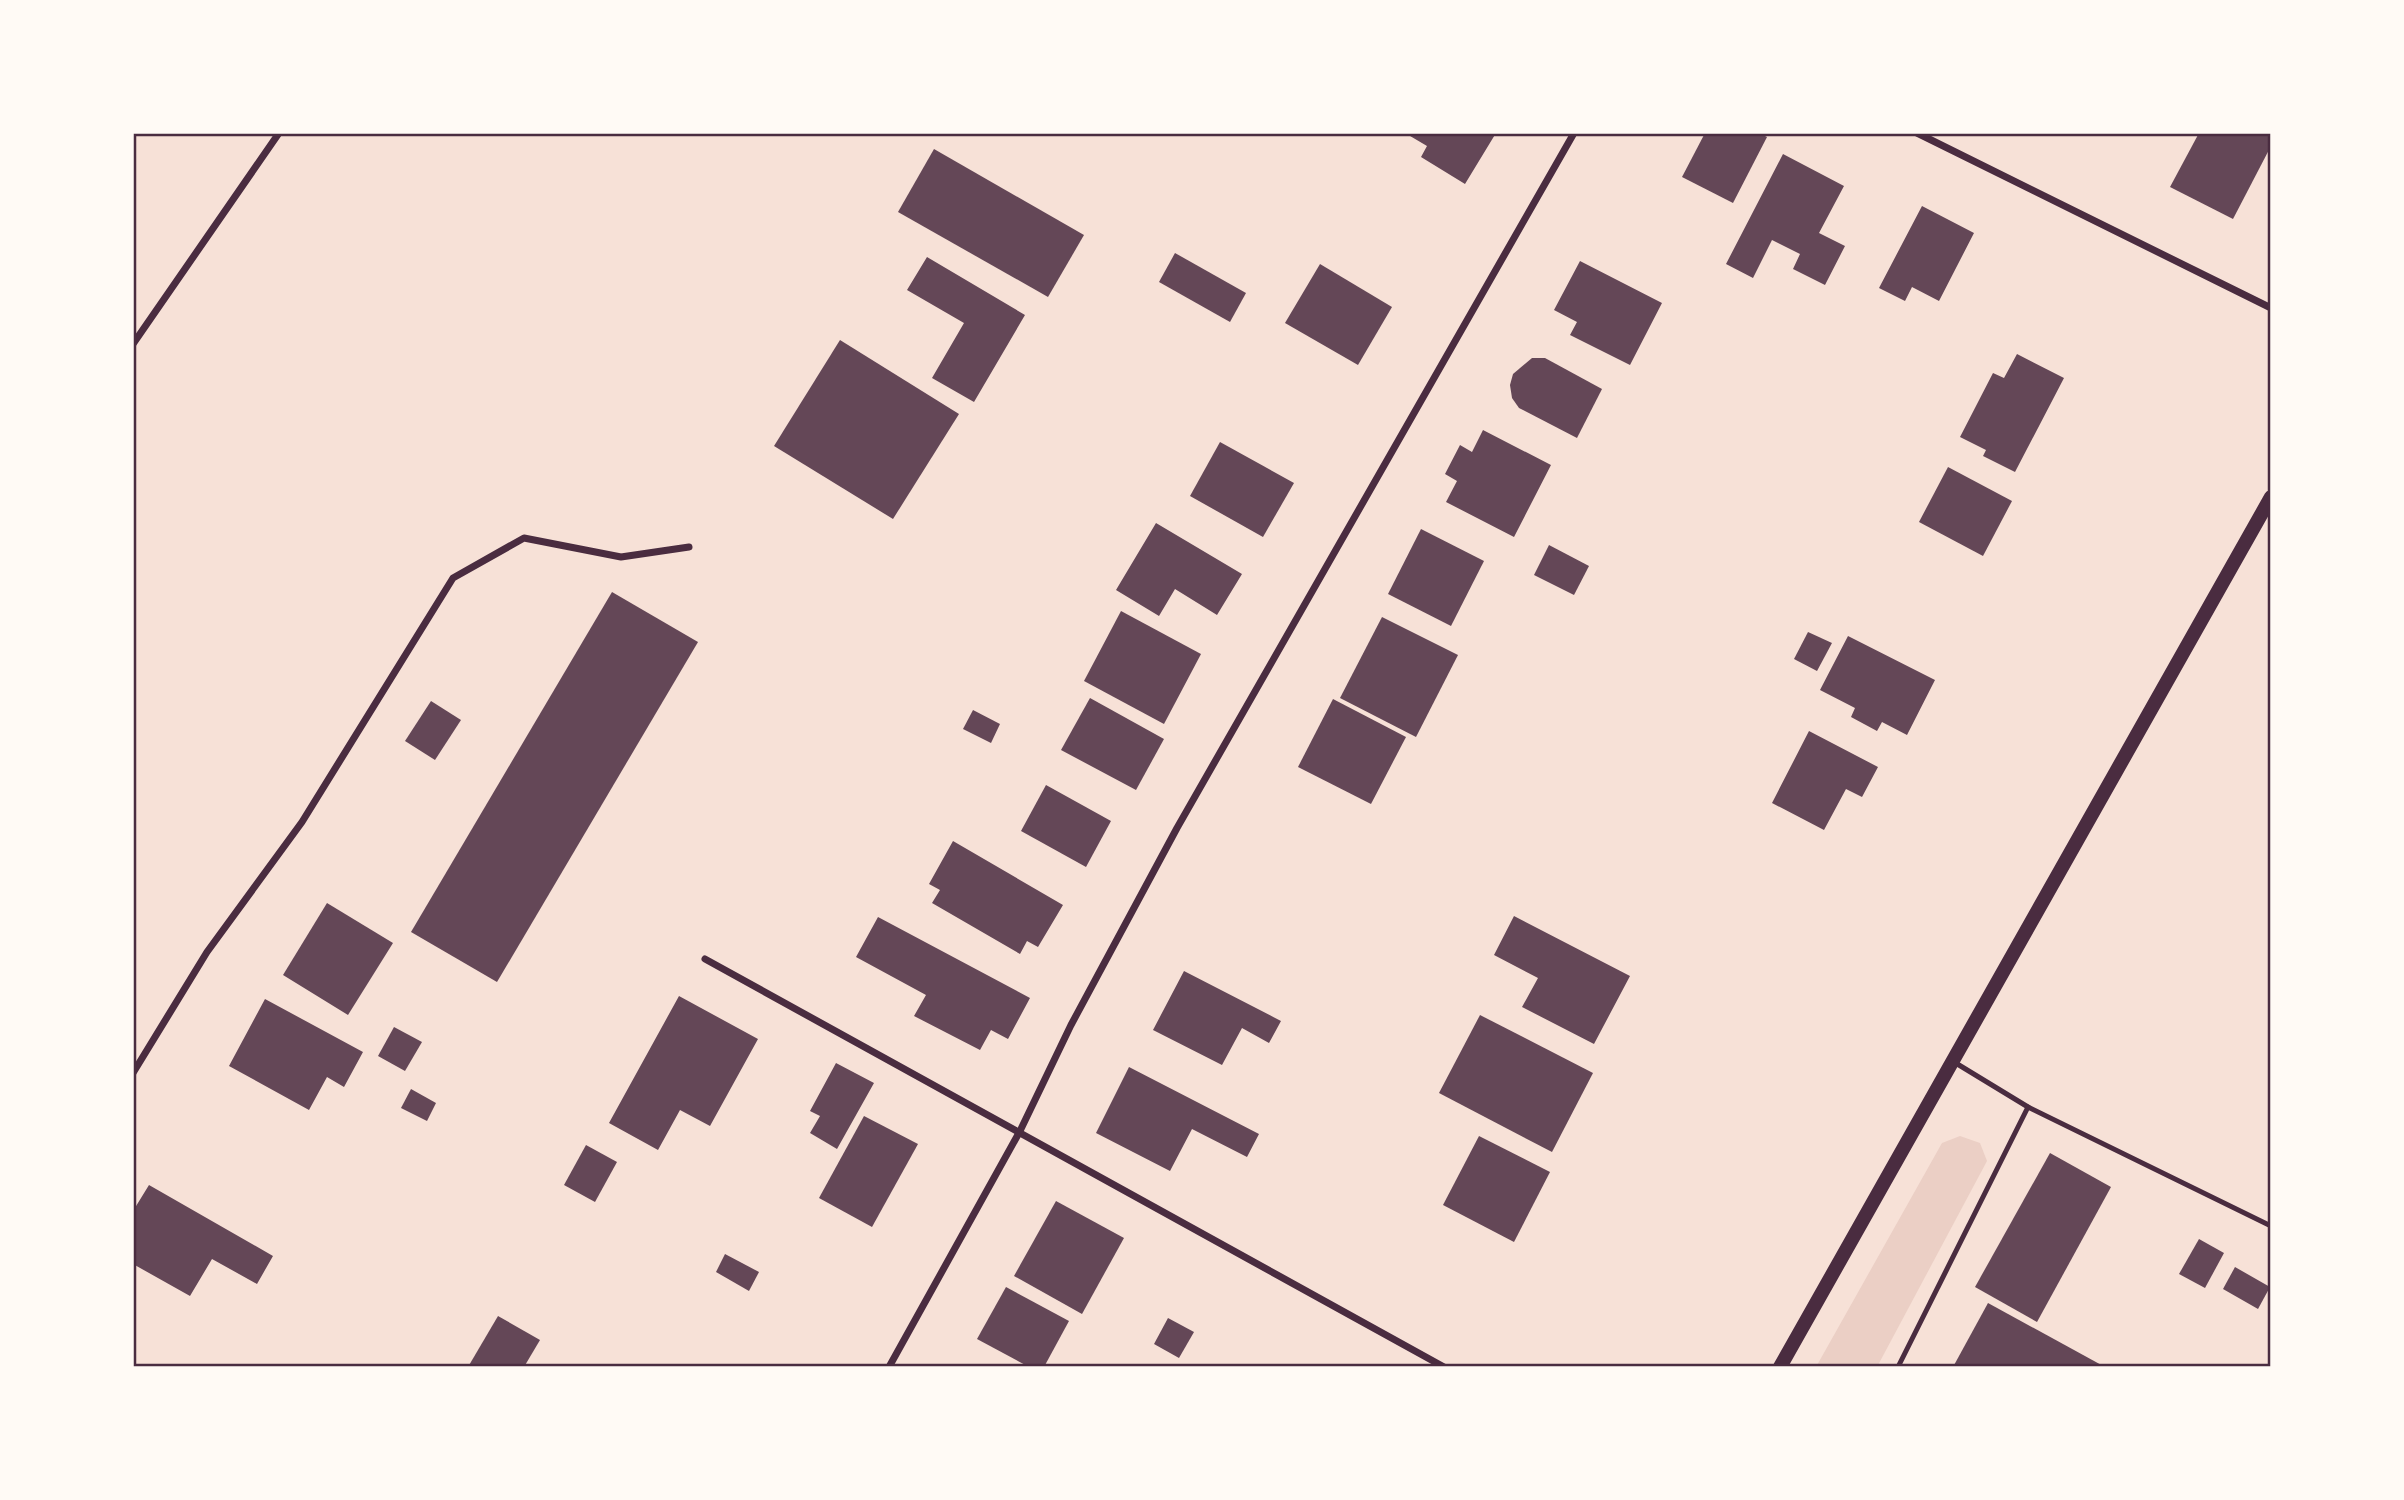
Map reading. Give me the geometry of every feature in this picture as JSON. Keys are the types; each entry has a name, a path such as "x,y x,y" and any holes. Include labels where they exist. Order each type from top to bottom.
{"main road":[{"path":"1780,1367 2271,497"}],"street":[{"path":"133,344 279,133"},
{"path":"889,1367 1020,1131 1071,1025 1177,828 1574,133"},
{"path":"1917,133 2271,308"},
{"path":"133,1073 207,952 302,822 453,578 524,538 621,557 689,547"},
{"path":"705,959 1444,1367"}],"lane":[{"path":"1954,1062 2028,1107 2271,1226"},
{"path":"1898,1367 2028,1107"}],"shaded area":[{"path":"1960,1136 1980,1143 1987,1161 1877,1367 1816,1367 1942,1143"}],"building":[{"path":"1405,133 1496,133 1465,184 1421,157 1427,146"},
{"path":"1705,133 1759,133 1767,137 1733,203 1682,177"},
{"path":"2199,133 2271,133 2271,146 2233,219 2170,187"},
{"path":"934,149 1084,235 1048,297 898,212"},
{"path":"1783,154 1844,186 1819,233 1845,246 1825,285 1793,269 1800,254 1772,240 1753,278 1726,264"},
{"path":"1922,206 1974,233 1939,301 1912,287 1905,301 1879,288"},
{"path":"1175,253 1246,293 1230,322 1159,282"},
{"path":"927,257 1025,315 974,402 932,378 964,323 907,290"},
{"path":"1580,261 1662,303 1630,365 1570,335 1577,322 1554,310"},
{"path":"1320,264 1392,307 1358,365 1285,323"},
{"path":"840,340 959,414 893,519 774,446"},
{"path":"2017,354 2064,378 2015,472 1983,456 1986,450 1960,437 1993,373 2004,378"},
{"path":"1532,358 1545,358 1602,389 1577,438 1519,408 1512,398 1510,385 1513,374"},
{"path":"1483,430 1551,465 1514,537 1446,502 1457,481 1445,474 1460,445 1472,452"},
{"path":"1220,442 1294,483 1263,537 1190,496"},
{"path":"1948,467 2012,501 1983,556 1919,522"},
{"path":"1156,523 1242,574 1217,615 1175,589 1159,616 1116,590"},
{"path":"1421,529 1484,561 1451,626 1388,594"},
{"path":"1549,545 1589,566 1574,595 1534,575"},
{"path":"612,592 698,642 497,982 411,932"},
{"path":"1121,611 1201,654 1164,724 1084,681"},
{"path":"1382,617 1458,655 1416,737 1340,698"},
{"path":"1808,632 1832,643 1817,671 1794,659"},
{"path":"1848,636 1935,680 1907,735 1882,722 1877,731 1851,717 1855,708 1820,690"},
{"path":"1090,698 1164,739 1136,790 1061,750"},
{"path":"1333,699 1406,737 1371,804 1298,767"},
{"path":"431,701 461,720 435,760 405,741"},
{"path":"973,710 1000,724 991,743 963,729"},
{"path":"1809,731 1878,767 1862,797 1846,789 1824,830 1772,803"},
{"path":"1046,785 1111,821 1086,867 1021,831"},
{"path":"953,841 1063,905 1038,947 1027,941 1020,954 932,903 940,890 929,884"},
{"path":"327,903 393,943 348,1015 283,975"},
{"path":"1514,916 1630,976 1594,1044 1522,1007 1538,978 1494,955"},
{"path":"878,917 1030,998 1008,1039 991,1030 980,1050 914,1016 926,995 856,957"},
{"path":"1184,971 1281,1021 1269,1043 1242,1028 1222,1065 1153,1030"},
{"path":"679,996 758,1039 710,1126 680,1110 658,1150 609,1123"},
{"path":"265,999 363,1052 344,1087 327,1077 309,1110 229,1066"},
{"path":"1480,1015 1593,1073 1552,1152 1439,1093"},
{"path":"394,1027 422,1042 405,1071 378,1056"},
{"path":"836,1063 874,1083 837,1149 810,1133 820,1116 810,1111"},
{"path":"1129,1067 1259,1134 1247,1157 1192,1129 1170,1171 1096,1133"},
{"path":"411,1089 436,1103 427,1121 401,1108"},
{"path":"864,1116 918,1144 872,1227 819,1198"},
{"path":"1479,1136 1550,1172 1514,1242 1443,1205"},
{"path":"586,1145 617,1162 595,1202 564,1185"},
{"path":"2050,1153 2111,1187 2037,1322 1975,1287"},
{"path":"149,1185 273,1256 257,1284 212,1259 190,1296 133,1264 133,1211"},
{"path":"1056,1201 1124,1238 1082,1314 1014,1276"},
{"path":"2199,1239 2224,1253 2205,1288 2179,1274"},
{"path":"725,1254 759,1272 749,1291 716,1272"},
{"path":"2235,1267 2270,1287 2258,1309 2223,1289"},
{"path":"1006,1287 1069,1321 1044,1367 1029,1367 977,1339"},
{"path":"1988,1303 2105,1367 1953,1367"},
{"path":"498,1316 540,1340 524,1367 468,1367"},
{"path":"1168,1318 1194,1332 1179,1358 1154,1344"}]}
